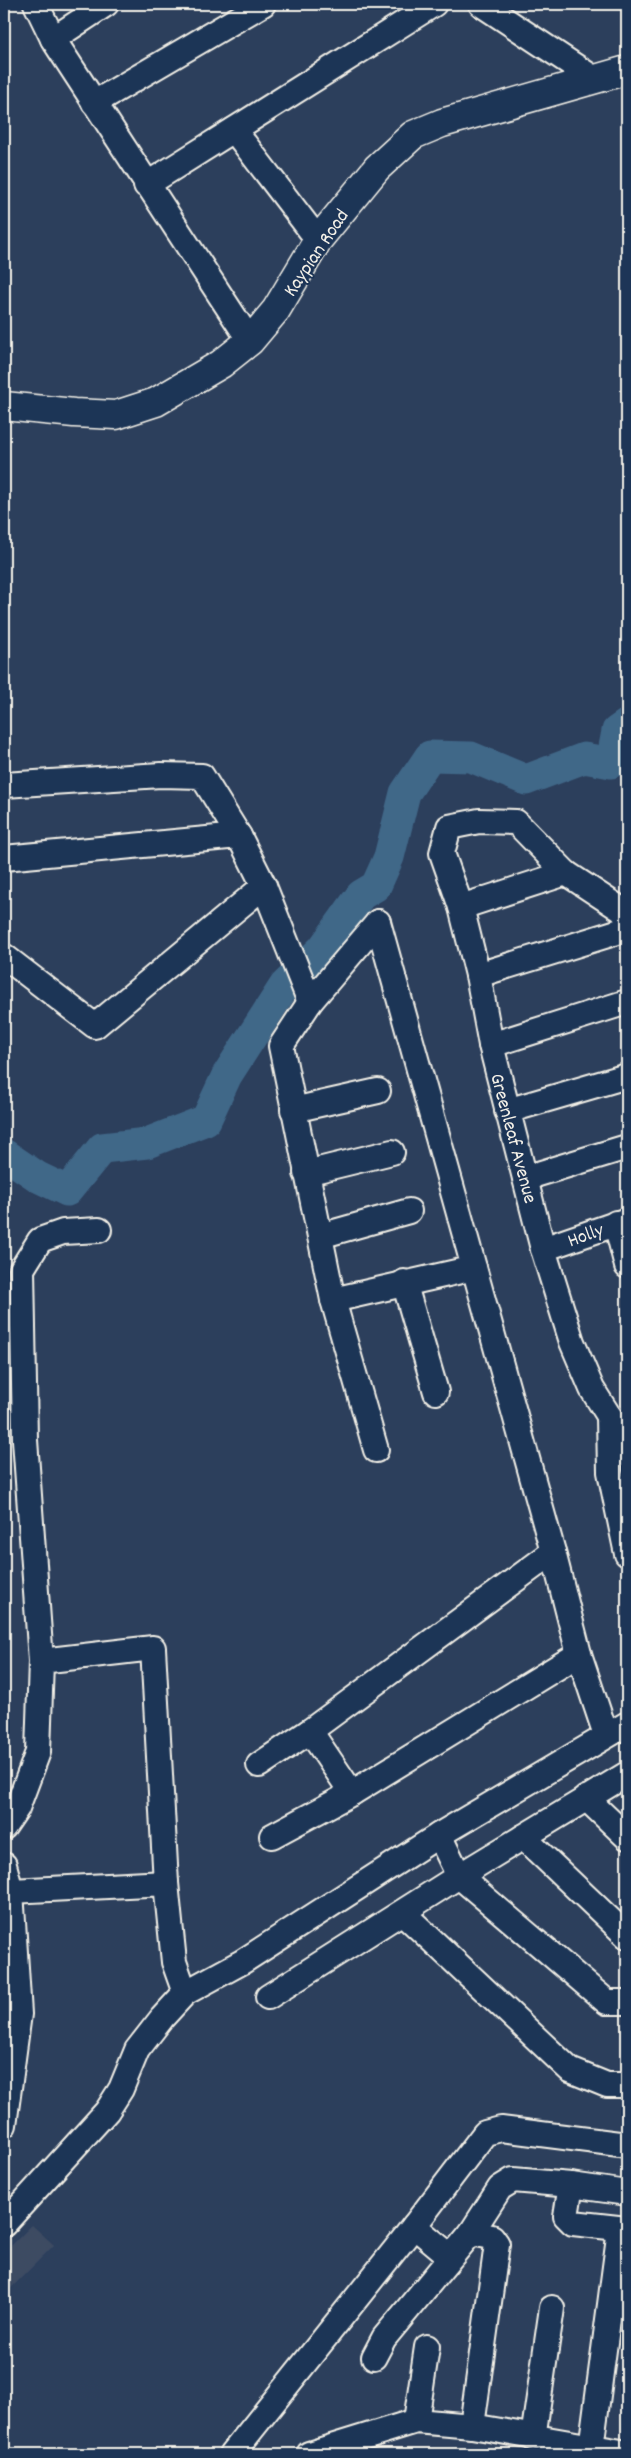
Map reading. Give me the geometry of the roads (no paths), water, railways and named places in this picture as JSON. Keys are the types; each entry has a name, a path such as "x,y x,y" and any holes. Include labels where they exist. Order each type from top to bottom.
{"main road":[{"name":"Kaypian Road","path":"4,406 74,414 116,415 156,402 221,364 250,341 276,310 318,240 377,168 413,135 442,123 627,70"}],"street":[{"path":"36,4 53,39 146,185 250,341"},
{"path":"53,39 106,4"},
{"path":"94,103 263,4"},
{"path":"146,185 434,4"},
{"path":"481,4 596,80"},
{"path":"234,130 318,240"},
{"path":"4,784 162,775 202,776 239,836 264,886 307,996"},
{"name":"Greenleaf Avenue","path":"566,872 516,822 479,821 449,828 442,853 460,907 478,974 490,1045 543,1249 572,1342 592,1389 609,1416 627,1435"},
{"path":"4,858 239,836"},
{"path":"460,907 566,872 622,910 627,917"},
{"path":"4,956 95,1026 264,886"},
{"path":"376,1450 333,1300 281,1046 307,996 378,922 553,1552 579,1654 606,1735"},
{"path":"478,974 627,929"},
{"path":"490,1045 627,1002"},
{"path":"507,1111 627,1076"},
{"path":"293,1110 378,1091"},
{"path":"525,1178 627,1147"},
{"path":"306,1173 392,1152"},
{"path":"320,1236 408,1211"},
{"path":"622,1221 627,1266"},
{"name":"Holly","path":"543,1249 622,1221"},
{"path":"4,1293 40,1240 63,1232 99,1230"},
{"path":"333,1300 404,1282 474,1268"},
{"path":"4,1827 17,1808 38,1752 41,1661 25,1440 22,1269"},
{"path":"404,1282 436,1392"},
{"path":"609,1416 610,1472 627,1554"},
{"path":"259,1764 310,1731 553,1552"},
{"path":"41,1661 153,1648 166,1884 174,1962 185,1992"},
{"path":"272,1836 352,1793 579,1654"},
{"path":"4,2224 107,2112 121,2089 137,2050 185,1992 242,1962 439,1835 627,1724"},
{"path":"310,1731 352,1793"},
{"path":"268,1997 459,1876 627,1774"},
{"path":"586,1798 627,1837"},
{"path":"439,1835 459,1876 606,2002 627,2002"},
{"path":"524,1836 627,1936"},
{"path":"4,1865 11,1891 19,2014 4,2125"},
{"path":"11,1891 166,1884"},
{"path":"403,1913 570,2070 607,2085 627,2085"},
{"path":"232,2454 414,2226 485,2133 501,2129 627,2145"},
{"path":"374,2357 384,2338 471,2233 500,2188 513,2180 570,2185 627,2194"},
{"path":"570,2185 566,2216 573,2223 624,2229 591,2448"},
{"path":"414,2226 450,2256"},
{"path":"471,2233 492,2237 497,2244 472,2426"},
{"path":"533,2438 552,2308"},
{"path":"416,2421 426,2347"},
{"path":"309,2454 416,2421 472,2426 627,2453"}],"waterway":[{"path":"4,1154 38,1177 67,1191 102,1148 147,1143 206,1120 227,1075 285,985 323,948 361,895 376,886 389,857 405,793 430,756 471,757 526,780 584,758 611,763 617,731 627,724"}]}
